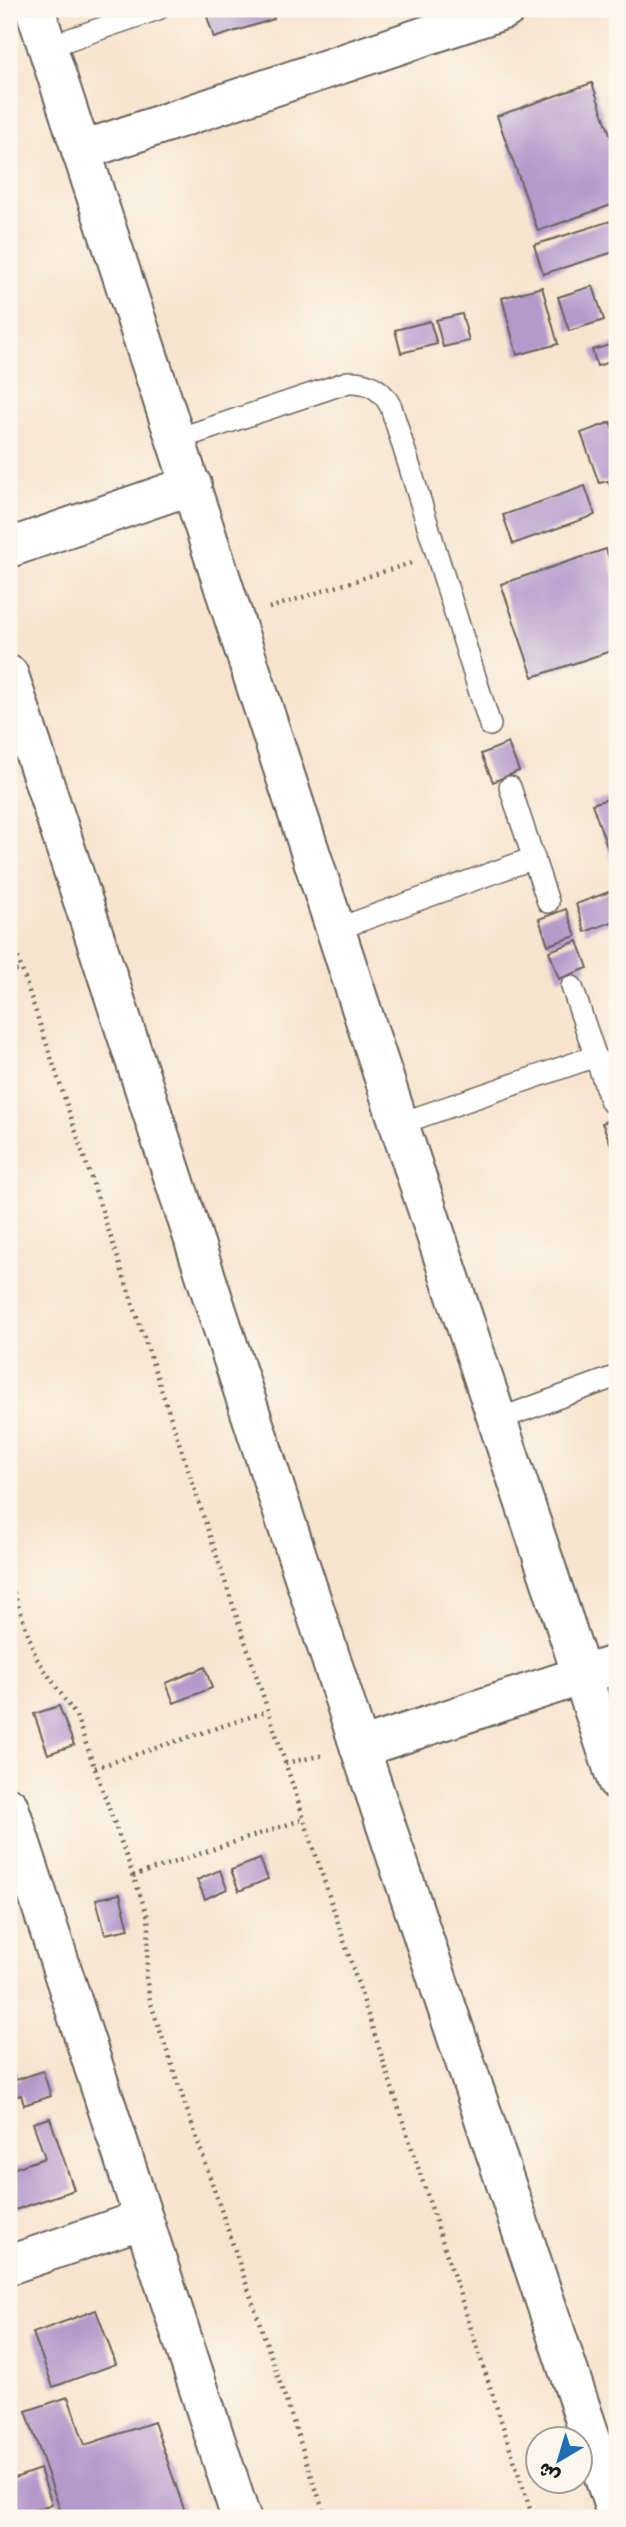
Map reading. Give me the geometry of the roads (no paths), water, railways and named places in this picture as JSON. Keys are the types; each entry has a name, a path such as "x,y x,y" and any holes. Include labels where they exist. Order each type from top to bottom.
{"street":[{"path":"35,9 497,1420 600,1669 617,1781"},
{"path":"80,152 506,9"},
{"path":"9,548 192,485"},
{"path":"9,675 360,1748 617,2516"},
{"path":"360,1748 600,1669"},
{"path":"9,1807 242,2518"},
{"path":"9,2265 143,2219"}],"lane":[{"path":"47,47 158,9"},
{"path":"176,440 348,382 367,384 385,396 391,407 490,725"},
{"path":"510,787 548,902"},
{"path":"337,929 534,858"},
{"path":"572,987 611,1102"},
{"path":"399,1124 596,1056"},
{"path":"497,1420 617,1376"}]}
